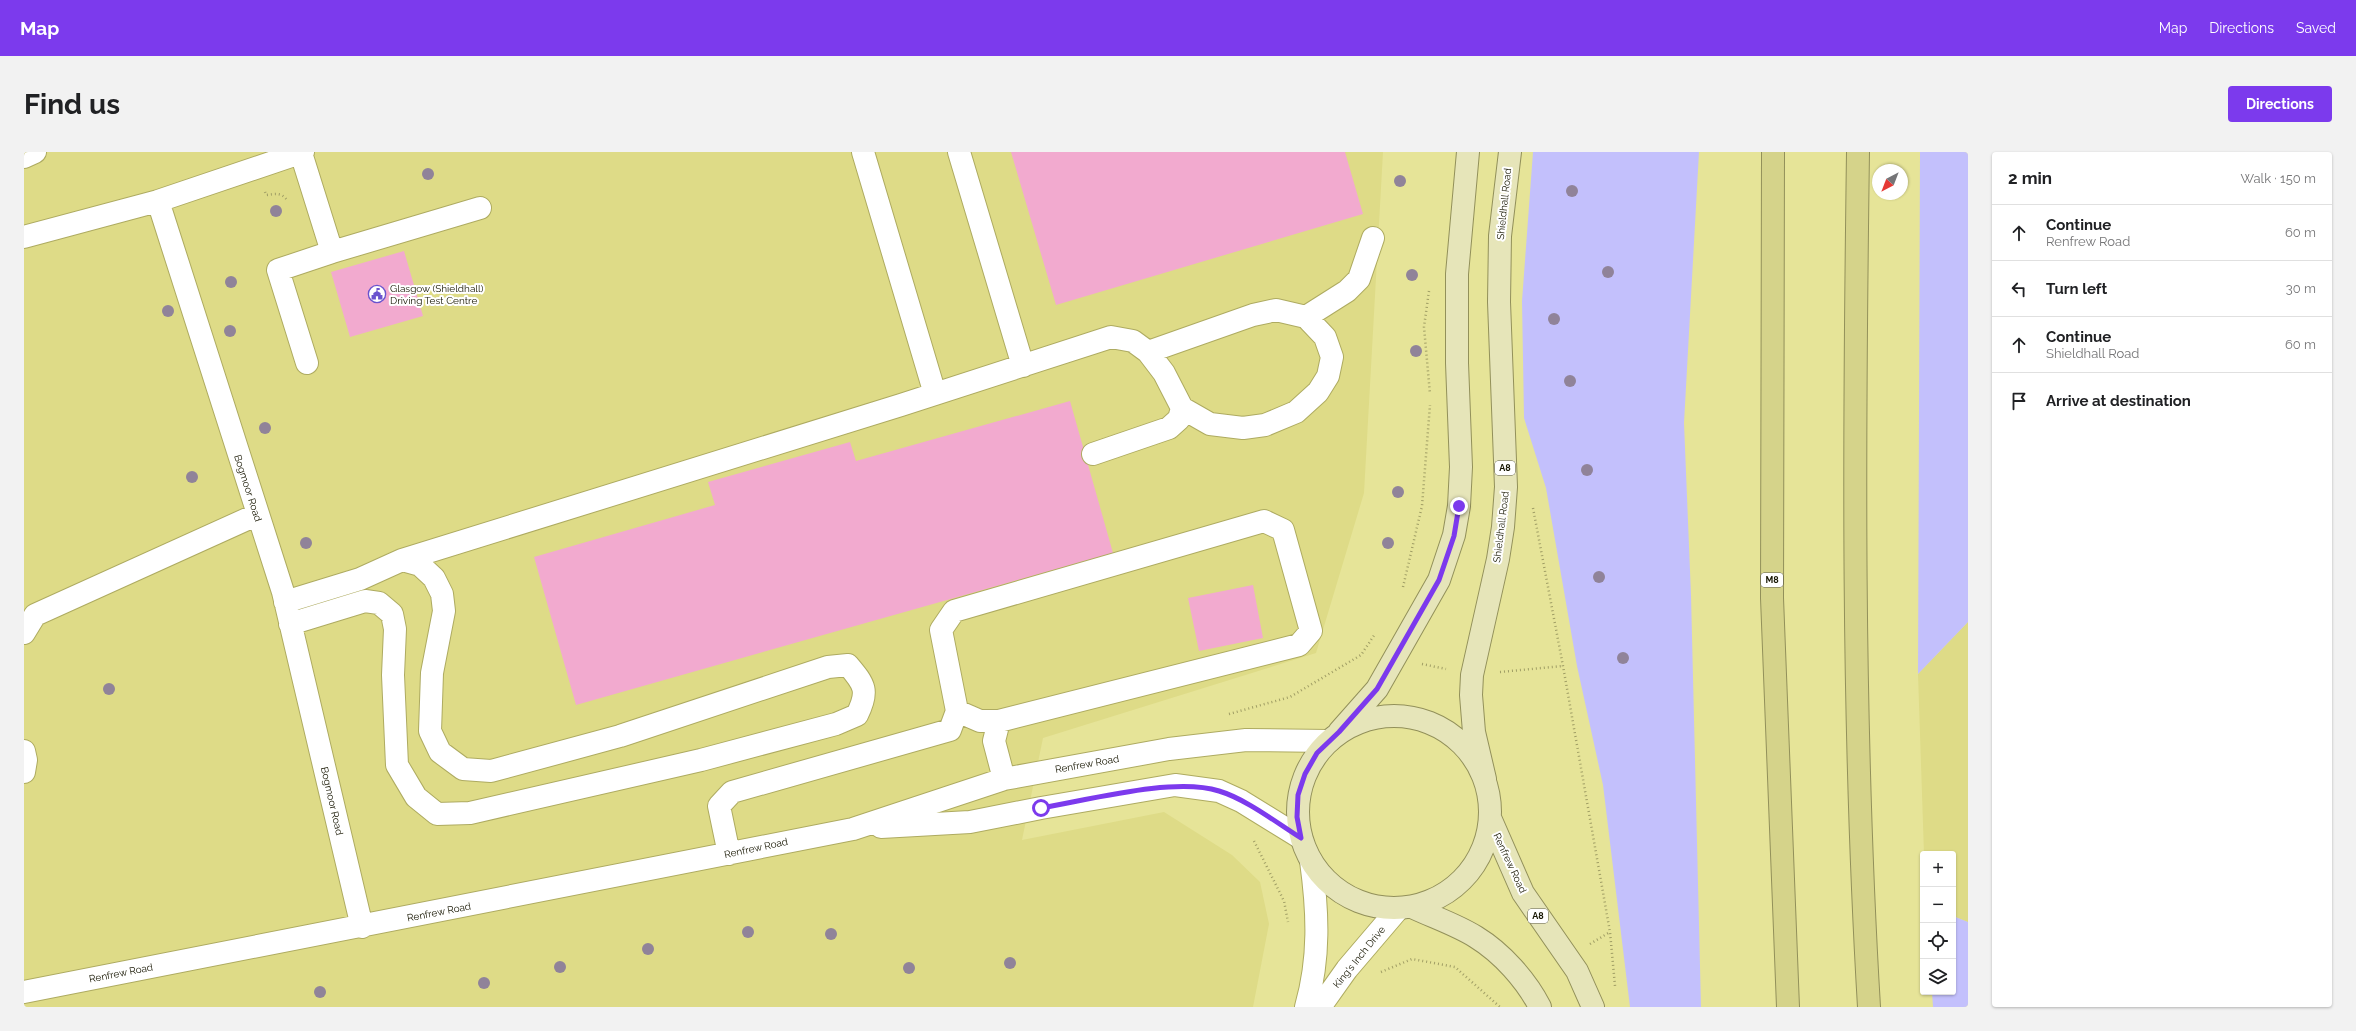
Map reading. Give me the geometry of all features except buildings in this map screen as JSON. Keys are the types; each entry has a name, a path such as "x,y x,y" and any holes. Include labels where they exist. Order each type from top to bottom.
{"highway":[{"name":"M8","path":"1773,152 1772,598 1788,1007"},
{"path":"1858,152 1854,448 1856,680 1869,1007"}],"main road":[{"path":"1334,736 1354,723 1384,716 1407,716 1431,722 1453,735 1468,749 1477,762 1485,779 1490,799 1491,820 1485,844 1473,868 1461,882 1436,899 1405,908 1384,908 1360,902 1336,889 1311,861 1301,838 1297,817 1298,795 1305,774 1317,753 1377,689 1439,580 1454,536 1459,506 1461,467 1457,363 1457,274 1468,152"},
{"name":"Shieldhall Road","path":"1485,779 1474,732 1471,695 1472,675 1498,559 1506,487 1499,302 1500,236 1510,152"},
{"name":"Renfrew Road","path":"1491,820 1523,893 1577,971 1593,1007"},
{"path":"1405,908 1476,937 1497,952 1532,991 1540,1007"}],"street":[{"path":"24,157 35,152"},
{"path":"24,237 158,201 254,160 302,152 332,252"},
{"path":"863,152 935,394"},
{"path":"959,152 1023,366"},
{"name":"Bogmoor Road","path":"158,201 256,515 285,602 362,927"},
{"path":"307,363 278,270 332,252 480,208"},
{"path":"1306,317 1346,291 1359,278 1373,238"},
{"path":"285,602 360,579 402,560 935,394 1111,337 1133,342 1148,352 1164,373 1182,408 1210,424 1243,428 1265,424 1296,412 1318,392 1328,376 1332,357 1325,337 1306,317 1276,310 1253,315 1148,352"},
{"path":"1093,454 1169,428 1179,419 1182,408"},
{"path":"24,633 35,614 256,515"},
{"path":"729,854 719,806 732,792 950,730 957,711 941,630 954,611 1264,521 1283,530 1311,631 1299,644 999,721 980,721 957,711"},
{"path":"290,624 364,601 379,603 392,614 395,629 393,674 397,765 416,797 437,814 470,814 701,760 836,724 857,715 865,700 863,682 848,665 828,668 620,736 491,771 463,769 440,752 430,731 432,673 444,611 442,594 434,578 420,565 402,560"},
{"path":"999,721 994,741 1004,779"},
{"name":"Renfrew Road","path":"24,992 362,927 853,829 1004,779 1169,749 1246,740 1334,736"},
{"path":"24,750 26,760 24,772"},
{"name":"Renfrew Road","path":"853,829 970,822 1175,785 1219,791 1241,801 1301,838"},
{"path":"1306,1007 1314,980 1317,951 1317,901 1311,861"},
{"name":"King's Inch Drive","path":"1320,1007 1347,969 1405,908"}],"path":[{"path":"1429,289 1424,327 1430,395"},
{"path":"1402,589 1422,506 1430,403"},
{"path":"1532,506 1563,666 1610,932 1615,992"},
{"path":"1226,715 1290,697 1361,655 1380,628"},
{"path":"1252,835 1284,901 1288,924"},
{"path":"1374,975 1412,959 1455,967 1500,1007"}],"shaded area":[{"path":"24,152 1383,152 1364,493 1316,653 1043,738 1022,840 1164,812 1232,855 1260,882 1269,924 1253,1007 24,1007"},
{"path":"1533,152 1699,152 1684,423 1691,595 1701,1007 1630,1007 1603,785 1577,666 1546,488 1524,418 1522,301"},
{"path":"1920,152 1968,152 1968,622 1918,674"},
{"path":"1968,622 1968,922 1956,917 1956,851 1924,851 1918,674"},
{"path":"1956,917 1968,922 1968,1007 1933,1007 1932,995 1956,995"}],"place":[{"name":"Glasgow (Shieldhall) Driving Test Centre","path":"377,294"}],"route":[{"path":"1041,808 1175,785 1219,791 1241,801 1301,838 1297,817 1298,795 1305,774 1317,753 1339,732 1377,689 1439,580 1454,536 1459,506"}]}
